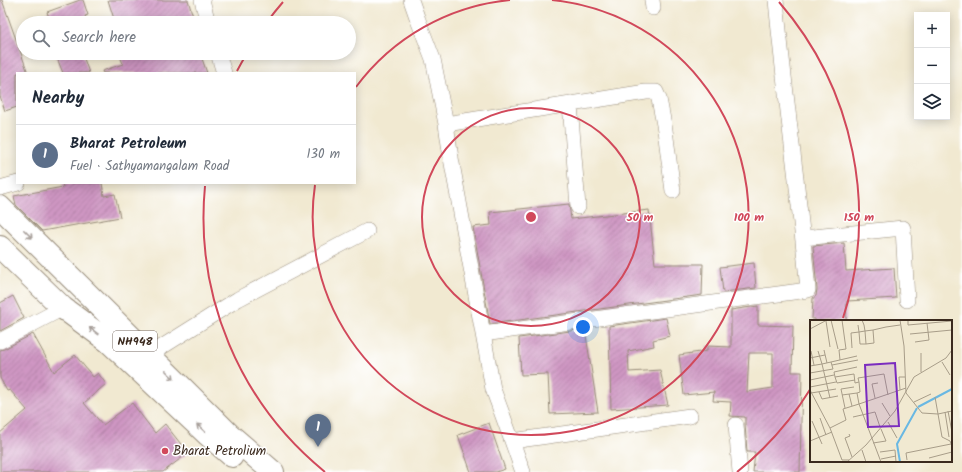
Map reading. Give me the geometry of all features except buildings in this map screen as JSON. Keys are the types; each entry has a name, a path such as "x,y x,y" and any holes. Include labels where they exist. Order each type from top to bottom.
{"highway":[{"name":"NH948","path":"0,207 229,434 274,472"},
{"name":"NH948","path":"0,246 62,308 109,342 208,435 251,472"}],"street":[{"path":"202,0 206,16"},
{"path":"411,0 434,59 493,390 523,472"},
{"path":"483,334 808,290 784,86 776,0"},
{"path":"220,60 224,72"},
{"path":"446,124 646,92 656,92 659,99 663,122 673,191"},
{"path":"570,104 578,206"},
{"path":"0,188 16,184"},
{"path":"803,238 903,228 907,300"},
{"path":"149,354 238,299 367,231"},
{"path":"0,341 62,308"},
{"path":"512,441 690,416"},
{"path":"736,426 740,472"}],"place":[{"name":"Bharat Petroleum","path":"318,447"},
{"name":"Bharat Petrolium","path":"165,451"}]}
